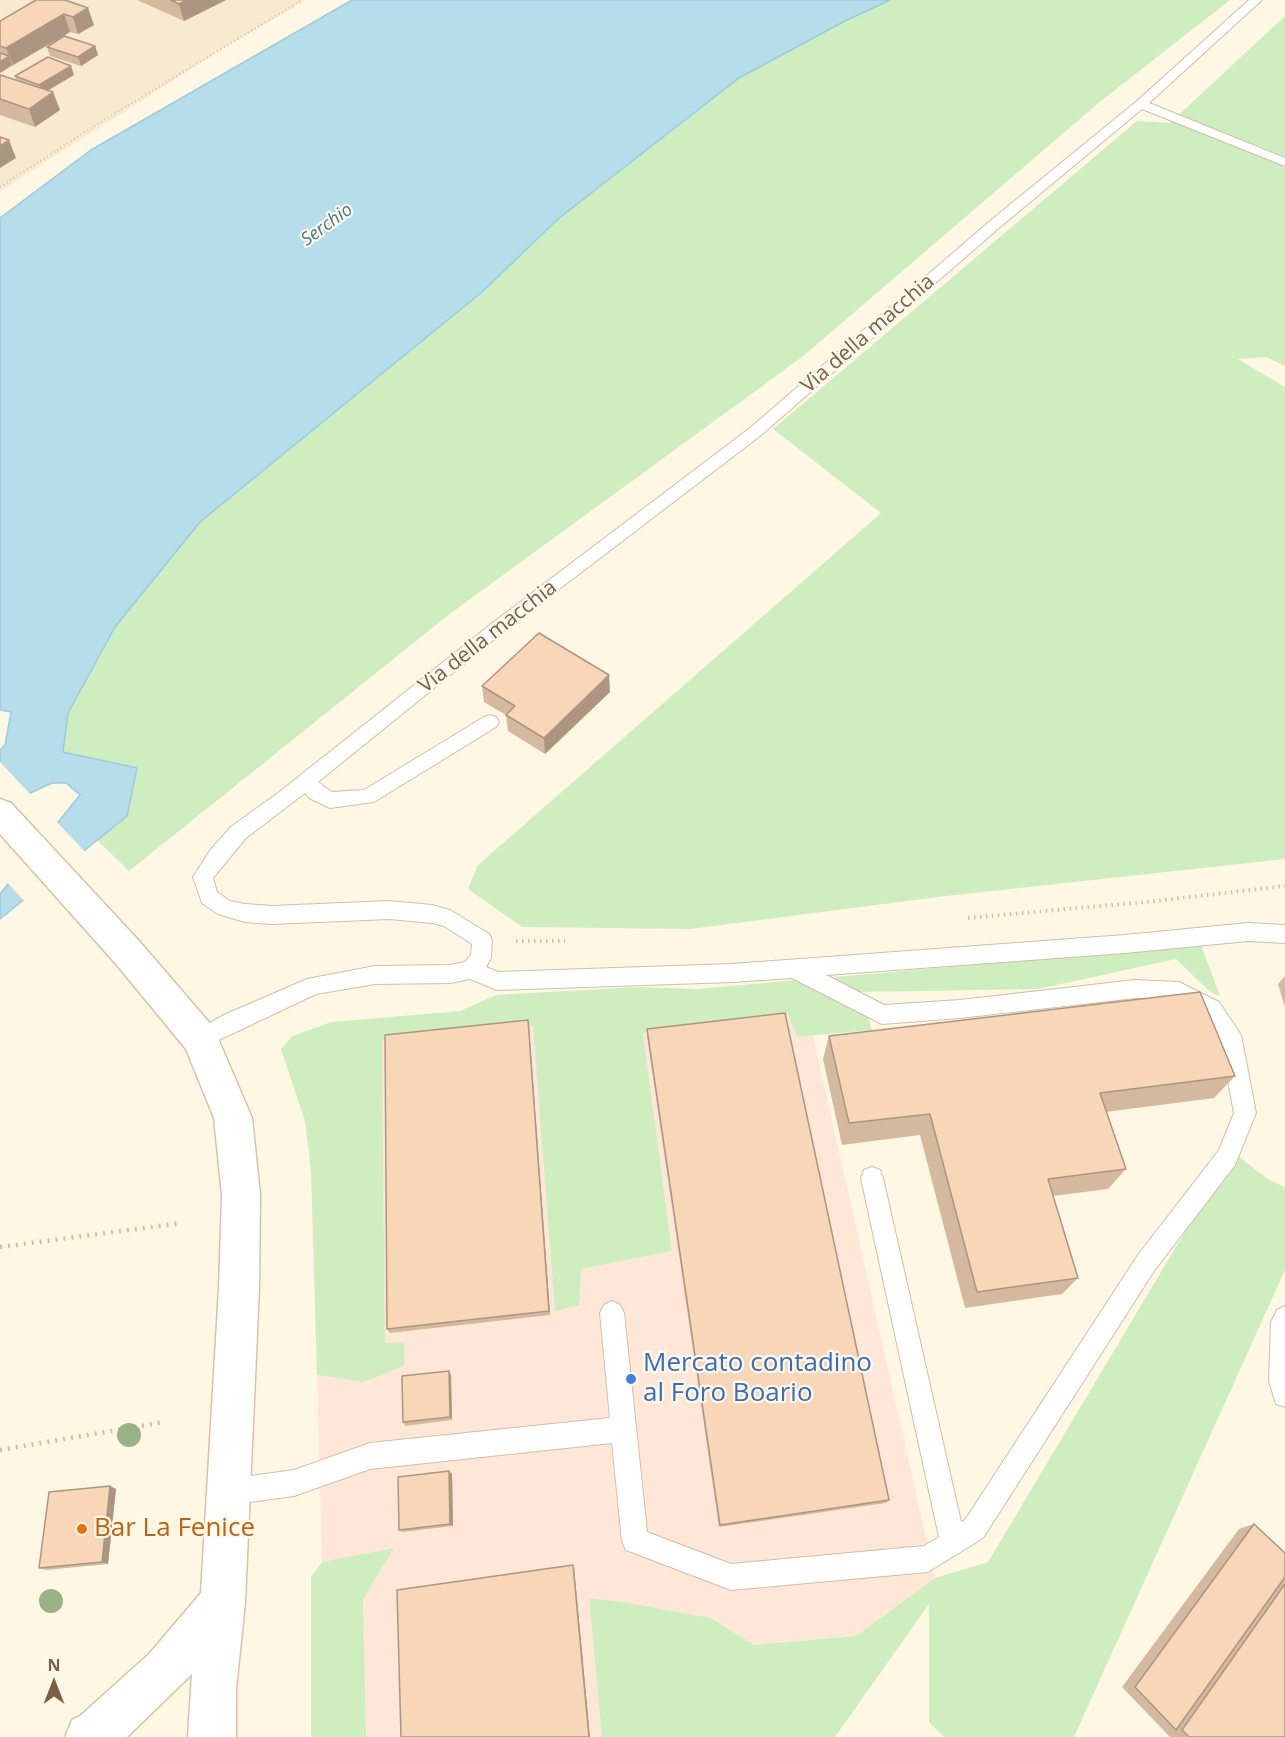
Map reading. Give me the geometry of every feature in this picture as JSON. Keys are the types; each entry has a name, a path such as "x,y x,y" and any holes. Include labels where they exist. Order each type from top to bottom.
{"main road":[{"path":"0,812 128,953 200,1039 233,1118 241,1196 239,1288 223,1602 213,1689 212,1737"},
{"path":"99,1736 165,1670 223,1602"}],"lane":[{"name":"Via della macchia","path":"482,940 450,919 432,914 389,910 272,915 245,913 225,908 209,897 202,877 239,832 501,625 755,432 995,224 1141,104 1256,0"},
{"path":"1141,104 1285,162"},
{"path":"305,781 316,793 330,800 367,797 490,722"},
{"path":"200,1039 231,1022 314,985 375,975 450,974 471,970 497,981 793,968 1125,944 1248,932 1285,934"},
{"path":"471,970 481,958 482,940"},
{"path":"612,1313 635,1541 731,1577 928,1559 974,1529 1146,1263 1227,1157 1245,1113 1230,1035 1212,1009 1179,992 1135,989 960,1009 882,1015 793,968"},
{"path":"872,1178 953,1542"},
{"path":"1285,1318 1281,1381 1285,1395"},
{"path":"228,1492 294,1483 369,1456 623,1429"}],"path":[{"path":"0,187 99,123 303,0"},
{"path":"965,918 1156,901 1285,886"},
{"path":"482,940 575,941"},
{"path":"0,1247 182,1223"},
{"path":"0,1450 164,1422"}],"shaded area":[{"path":"0,0 306,0 222,49 0,191"},
{"name":"Mercato contadino al Foro Boario","path":"789,1015 797,1037 813,1036 935,1578 856,1636 754,1645 711,1618 589,1598 602,1737 366,1737 363,1599 394,1548 322,1562 317,1375 363,1382 385,1344 382,1040 533,1025 556,1311 581,1269 672,1251 643,1033"}],"green space":[{"path":"890,0 1230,0 1101,101 802,357 451,613 129,871 97,840 127,816 63,752 68,713 115,627 200,522 482,292 558,219 739,77"},
{"path":"1285,16 1285,366 1266,357 1238,359 1285,387 1285,859 946,896 690,929 522,927 468,889 478,865 881,513 773,429 1137,121 1170,123"},
{"path":"1201,945 1220,996 1210,992 1176,959 1038,989 861,992 872,1030 797,1037 788,1015 643,1033 672,1251 581,1269 579,1305 555,1311 533,1026 382,1040 385,1343 404,1342 404,1366 363,1382 317,1375 311,1172 305,1121 281,1049 292,1036 332,1022 460,1011 496,995 638,987 696,989"},
{"path":"1238,1156 1269,1180 1285,1187 1285,1270 1074,1737 944,1737 929,1722 929,1604 835,1737 602,1737 589,1598 711,1618 754,1645 856,1636 935,1578 988,1562 1223,1168"},
{"path":"394,1548 363,1599 366,1737 311,1737 311,1577 322,1562"}],"water":[{"name":"Serchio","path":"352,0 890,0 843,22 739,78 558,219 482,292 200,522 115,627 68,713 63,752 137,768 127,816 0,919 0,894 80,795 66,783 52,783 0,807 0,750 5,745 11,712 0,710 0,218 91,150"}],"pier":[{"path":"0,762 32,796 0,810"},
{"path":"56,821 86,853 25,902 6,881"}],"building":[{"path":"36,0 65,0 88,8 73,17 64,14 6,48 0,46 0,21"},
{"path":"171,0 186,0 179,4"},
{"path":"64,36 95,46 78,57 47,47"},
{"path":"0,53 9,56 0,62"},
{"path":"48,57 71,66 39,85 15,76"},
{"path":"0,75 53,92 29,109 0,99"},
{"path":"0,137 9,140 0,146"},
{"path":"539,633 609,675 544,738 506,715 515,706 482,686"},
{"path":"1200,992 1235,1076 1100,1093 1126,1169 1048,1179 1078,1278 977,1292 930,1114 849,1123 829,1036"},
{"path":"785,1013 889,1500 720,1525 647,1029"},
{"path":"528,1020 549,1311 387,1329 385,1035"},
{"path":"449,1371 450,1417 403,1422 402,1376"},
{"path":"449,1471 450,1524 399,1530 398,1477"},
{"name":"Bar La Fenice","path":"110,1486 102,1562 39,1568 49,1492"},
{"path":"1254,1524 1285,1553 1285,1577 1176,1730 1135,1687"},
{"path":"573,1565 589,1737 401,1737 397,1590"},
{"path":"1285,1584 1285,1737 1189,1737 1182,1730"}],"place":[{"name":"Mercato contadino al Foro Boario","path":"631,1379"},
{"name":"Bar La Fenice","path":"82,1529"}]}
